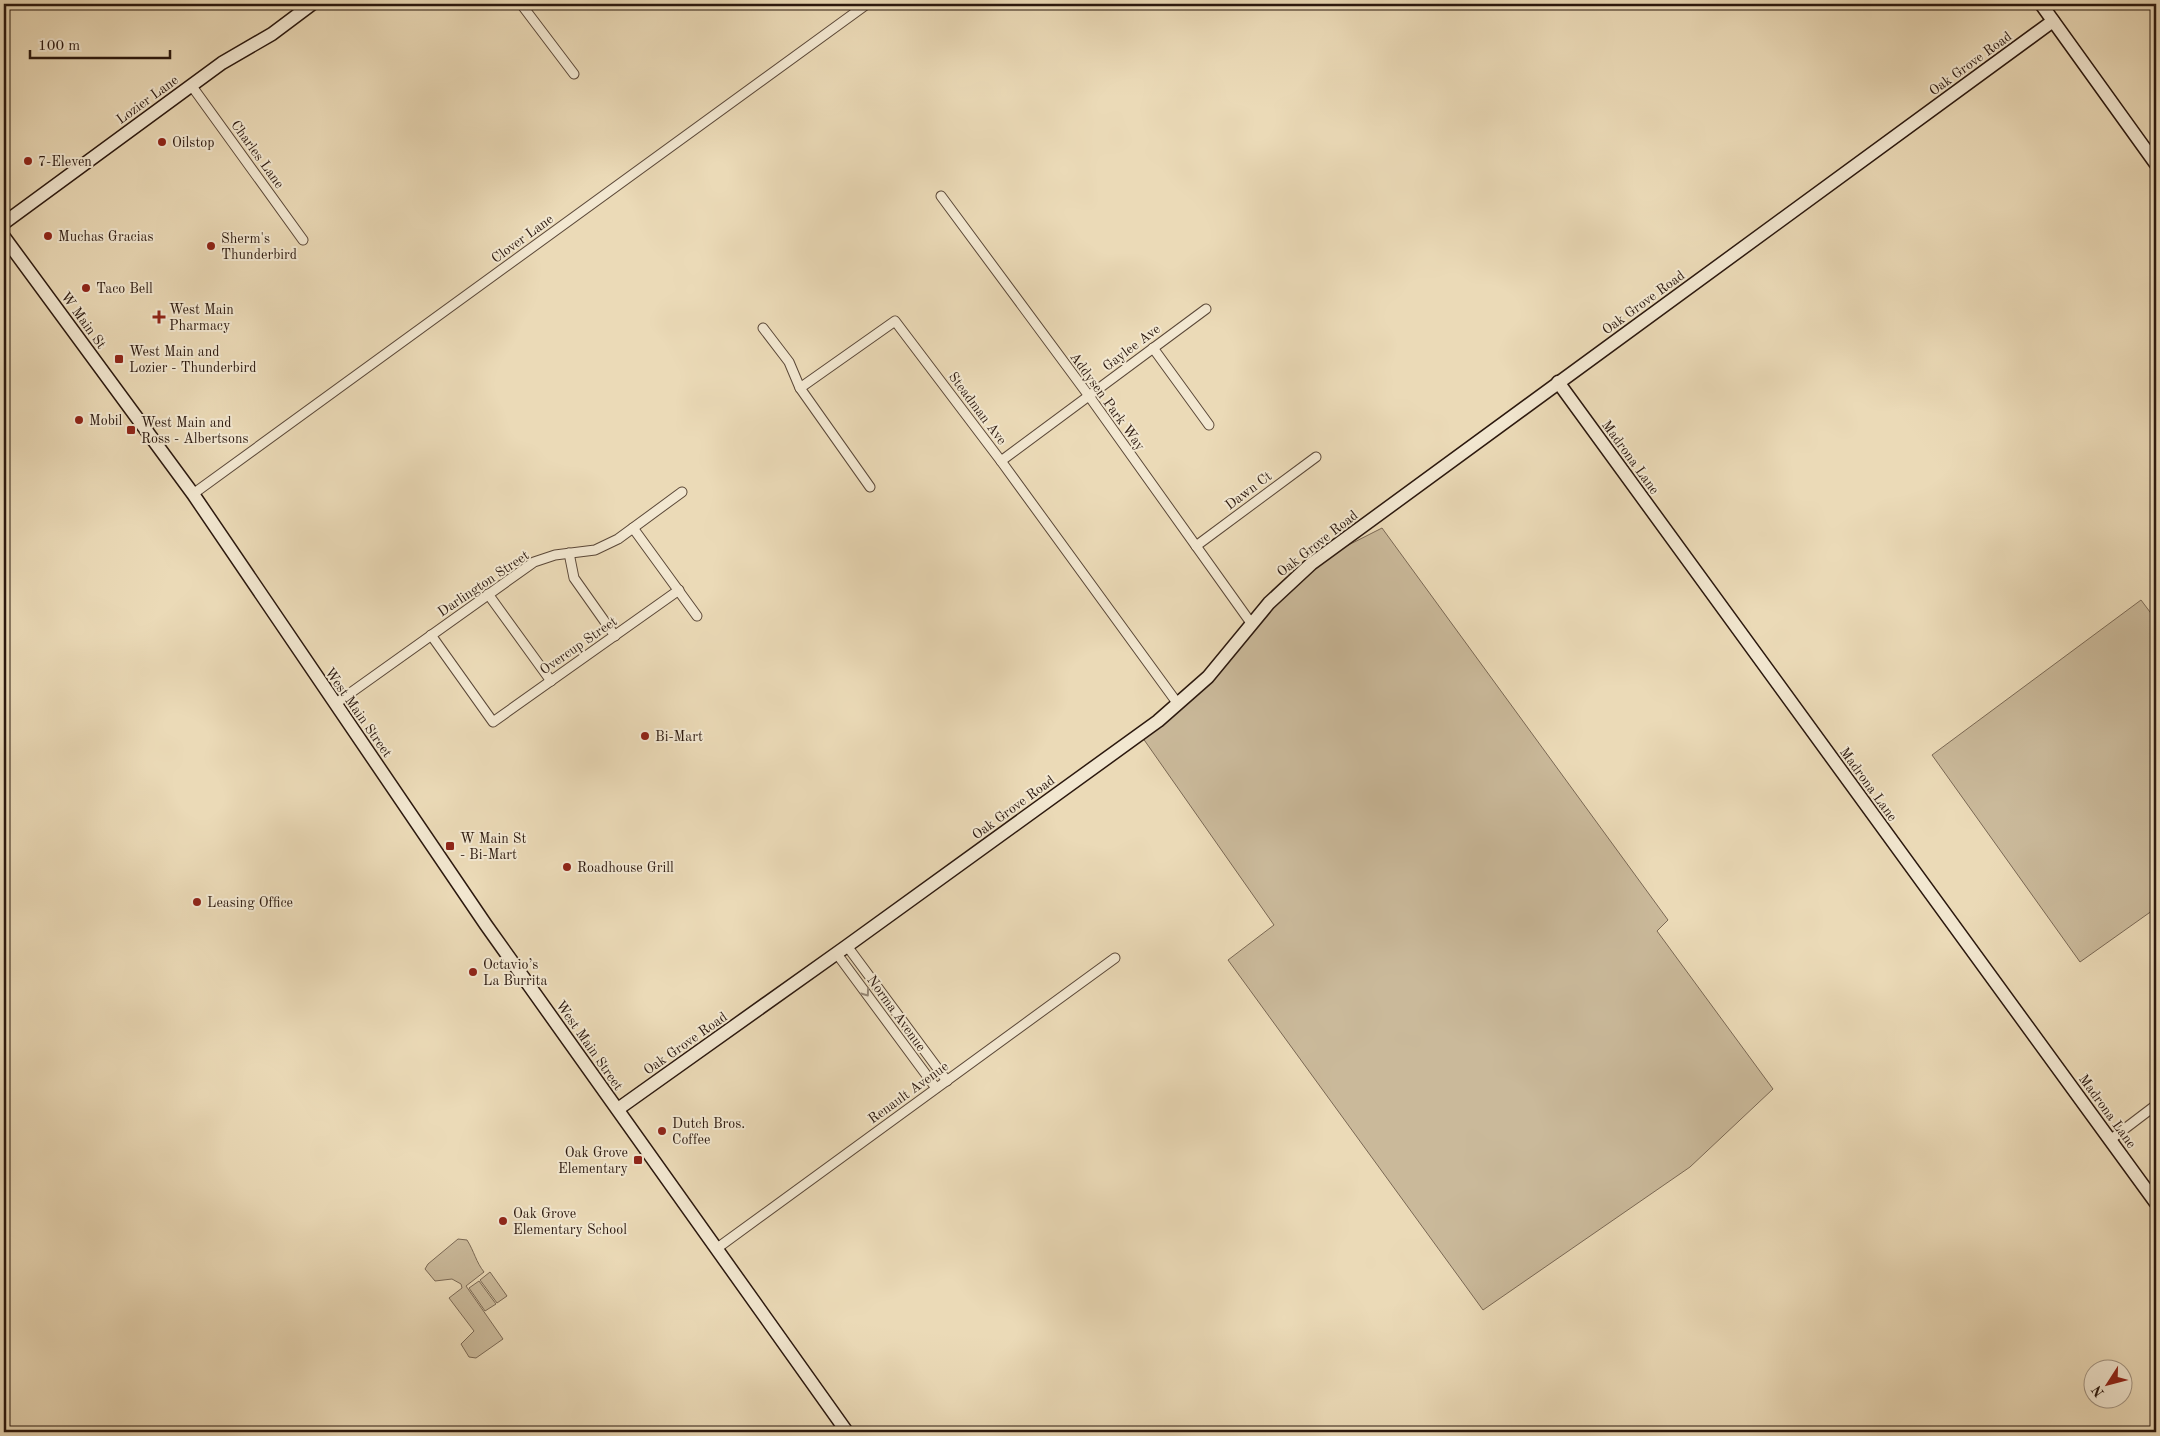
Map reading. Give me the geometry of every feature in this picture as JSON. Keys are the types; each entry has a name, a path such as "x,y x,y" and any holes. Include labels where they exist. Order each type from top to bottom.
{"street":[{"name":"Lozier Lane","path":"4,223 191,85 222,63 272,34 312,4"},
{"path":"521,4 574,74"},
{"name":"Clover Lane","path":"193,494 867,4"},
{"path":"2041,4 2156,164"},
{"name":"Oak Grove Road","path":"618,1109 842,950 1152,725 1208,677 1251,623 1290,582 1311,564 2054,21"},
{"name":"Charles Lane","path":"191,85 303,240"},
{"name":"Addysen Park Way","path":"941,196 1089,396 1251,623"},
{"name":"W Main St","path":"4,237 193,494"},
{"name":"Gaylee Ave","path":"1001,461 1206,309"},
{"name":"Steadman Ave","path":"800,388 895,321 1001,461 1178,704"},
{"path":"763,328 789,362 800,388 870,487"},
{"path":"1153,348 1209,426"},
{"name":"Madrona Lane","path":"1558,382 2156,1203"},
{"name":"Dawn Ct","path":"1196,546 1316,457"},
{"name":"Darlington Street","path":"335,704 534,562 555,555 595,550 618,539 682,492"},
{"name":"West Main Street","path":"193,494 486,925 847,1432"},
{"path":"633,528 697,616"},
{"path":"569,553 574,578 615,636"},
{"name":"Overcup Street","path":"431,635 493,722 679,590"},
{"path":"488,594 551,681"},
{"name":"Norma Avenue","path":"842,950 947,1081"},
{"name":"Norma Avenue","path":"842,950 936,1088"},
{"name":"Renault Avenue","path":"716,1249 1115,958"},
{"path":"2110,1140 2156,1106"}],"shaded area":[{"path":"1382,528 1668,920 1657,931 1773,1089 1690,1167 1483,1310 1228,960 1274,925 1140,734 1193,692 1311,564"},
{"path":"2141,600 2156,620 2156,908 2080,962 1932,755"},
{"path":"458,1239 467,1240 484,1272 466,1286 503,1339 476,1358 469,1357 461,1344 474,1331 449,1298 462,1288 461,1284 452,1279 435,1281 425,1269 428,1264"},
{"path":"490,1272 507,1296 497,1303 480,1280"},
{"path":"479,1281 496,1304 485,1311 469,1288"}],"place":[{"name":"Oilstop","path":"162,142"},
{"name":"7-Eleven","path":"28,161"},
{"name":"Muchas Gracias","path":"48,236"},
{"name":"Sherm's Thunderbird","path":"211,246"},
{"name":"Taco Bell","path":"86,288"},
{"name":"West Main Pharmacy","path":"159,317"},
{"name":"West Main and Lozier - Thunderbird","path":"119,359"},
{"name":"Mobil","path":"79,420"},
{"name":"West Main and Ross - Albertsons","path":"131,430"},
{"name":"Bi-Mart","path":"645,736"},
{"name":"W Main St - Bi-Mart","path":"450,846"},
{"name":"Roadhouse Grill","path":"567,867"},
{"name":"Leasing Office","path":"197,902"},
{"name":"Octavio’s La Burrita","path":"473,972"},
{"name":"Dutch Bros. Coffee","path":"662,1131"},
{"name":"Oak Grove Elementary","path":"638,1160"},
{"name":"Oak Grove Elementary School","path":"503,1221"}]}
